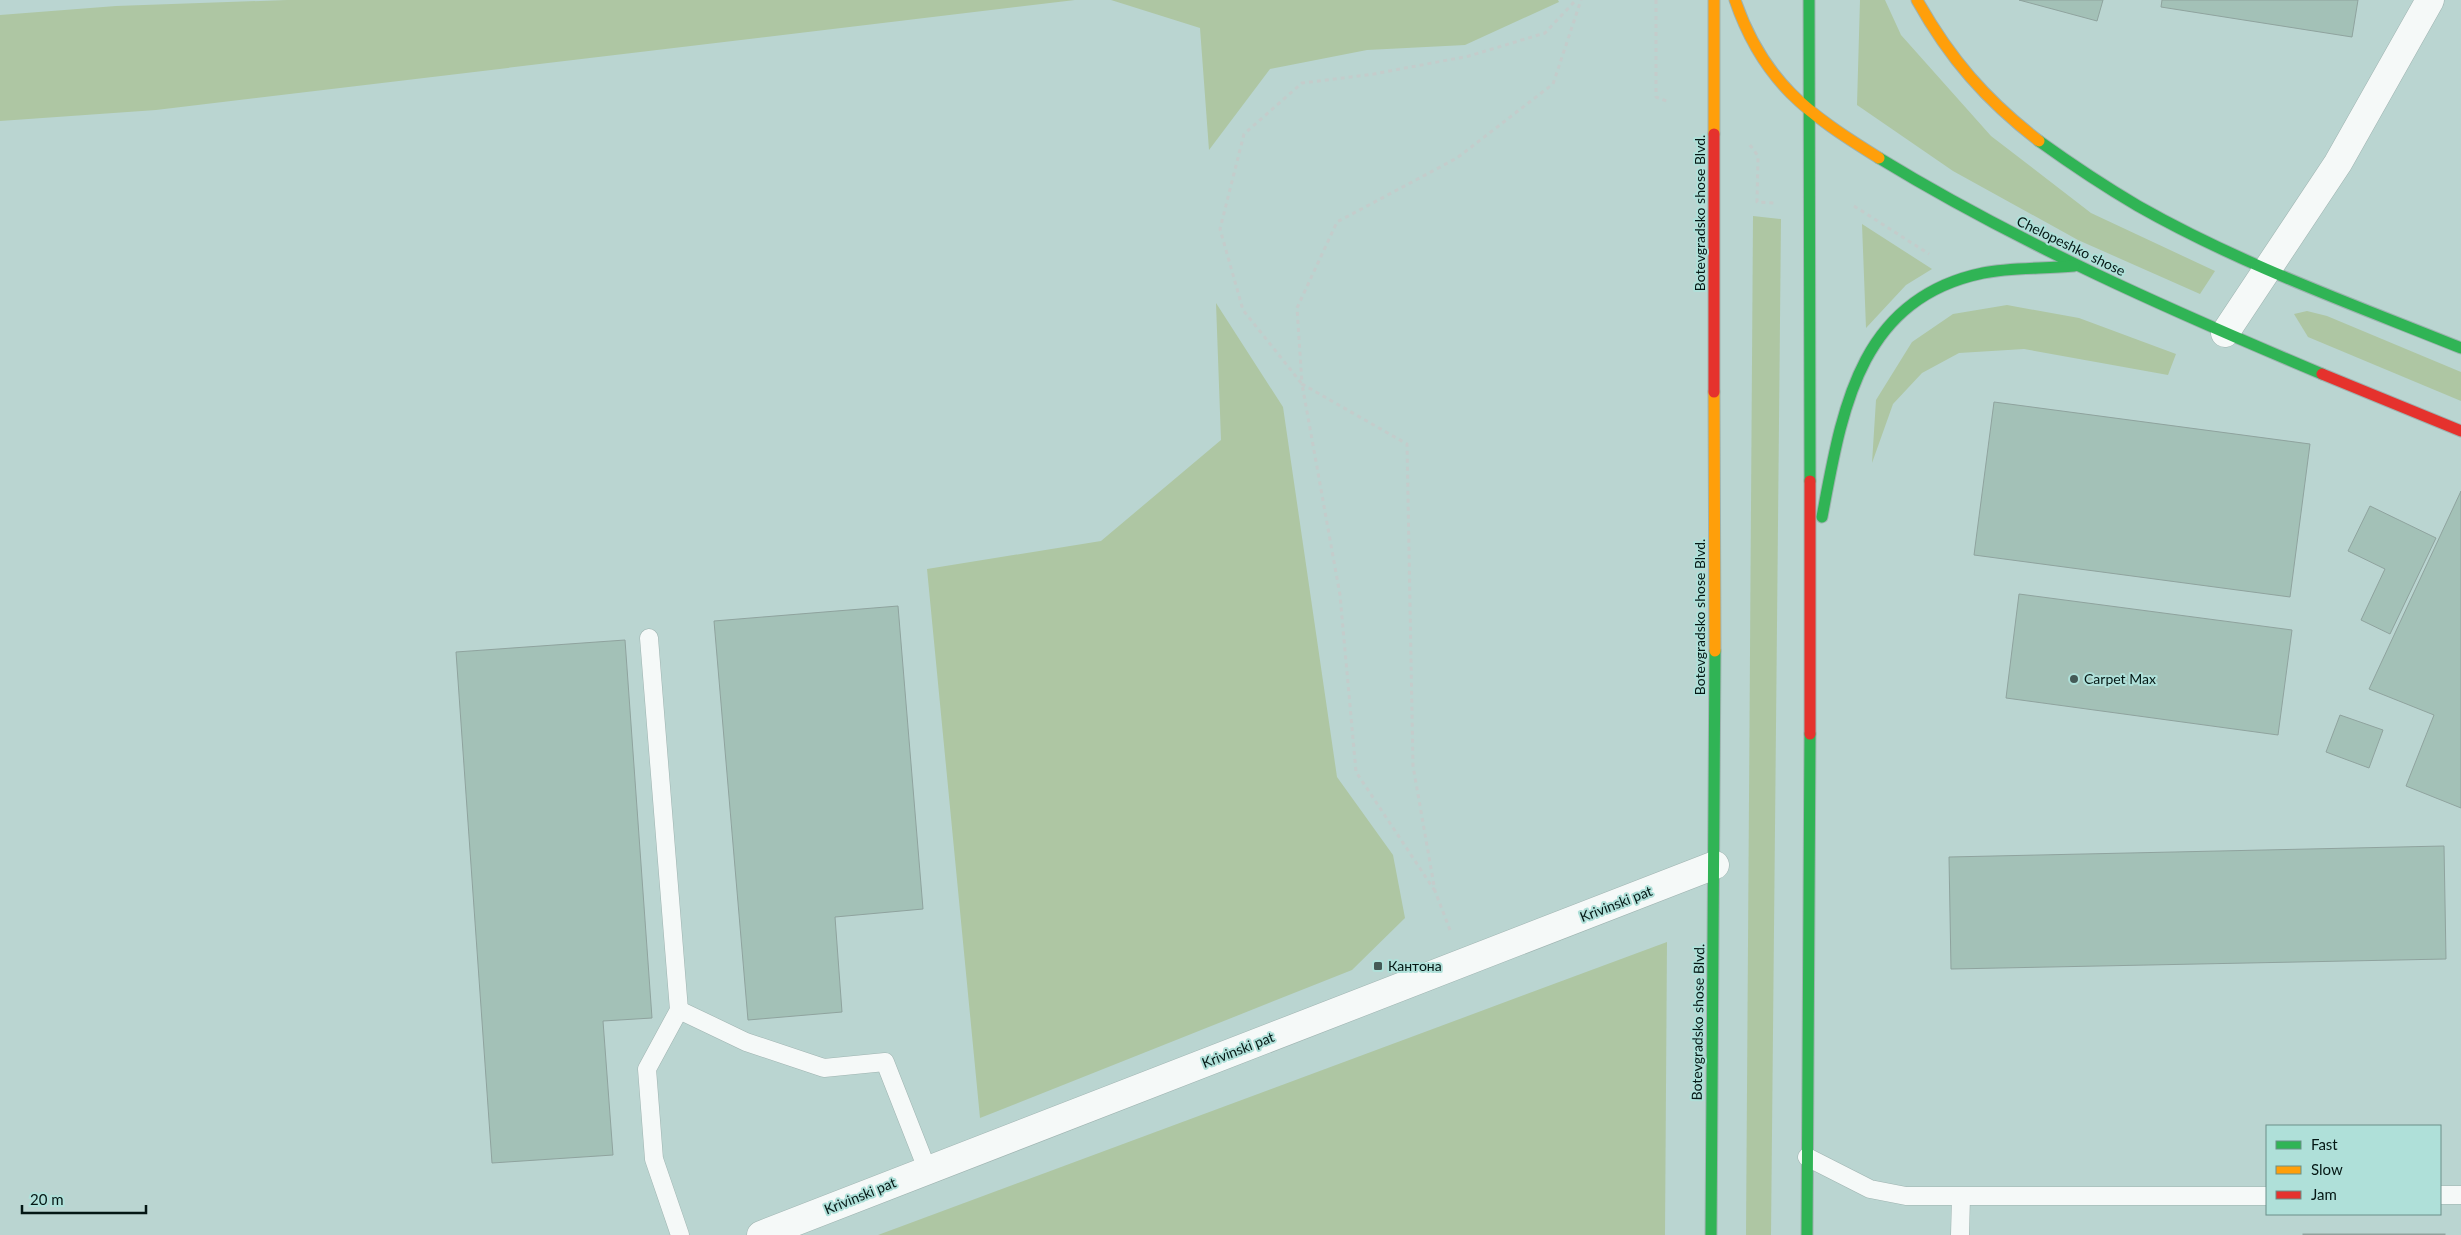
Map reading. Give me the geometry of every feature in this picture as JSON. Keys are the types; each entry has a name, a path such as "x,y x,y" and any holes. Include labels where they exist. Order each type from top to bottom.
{"main road":[{"name":"Botevgradsko shose Blvd.","path":"1711,1235 1715,865 1714,0"},
{"name":"Chelopeshko shose","path":"1735,0 1742,24 1776,78 1809,112 1879,158 1976,215 2074,266 2224,332 2461,431"},
{"path":"1807,1235 1810,577 1809,0"},
{"path":"1917,0 1936,34 1970,79 2005,115 2060,157 2134,204 2203,240 2461,348"},
{"path":"1810,577 1841,421 1856,376 1876,338 1906,307 1940,286 1980,273 2074,266"}],"street":[{"path":"2224,332 2338,163 2430,0"},
{"name":"Krivinski pat","path":"762,1235 1715,865"}],"lane":[{"path":"649,638 679,1010 647,1069 654,1159 680,1235"},
{"path":"679,1010 746,1042 824,1068 885,1062 928,1169"},
{"path":"1807,1157 1870,1188 1906,1196 2266,1196"},
{"path":"2441,1195 2461,1195"},
{"path":"1960,1197 1960,1235"}],"path":[{"path":"1462,963 1435,891 1413,766 1407,444 1302,384 1243,310 1220,229 1244,134 1302,83 1374,74 1469,56 1545,33 1576,0"},
{"path":"1435,891 1356,772 1340,595 1302,384 1297,308 1337,222 1456,158 1553,84 1581,0"},
{"path":"1656,0 1656,97 1669,102"},
{"path":"1748,143 1758,156 1757,202 1776,203"},
{"path":"1854,206 1936,259"}],"green space":[{"path":"287,0 1075,0 156,110 0,121 0,15 116,6"},
{"path":"1111,0 1558,0 1559,2 1465,45 1367,50 1270,69 1209,150 1200,28"},
{"path":"1860,0 1885,0 1901,35 1991,136 2091,213 2215,271 2200,294 2078,240 1953,171 1857,105"},
{"path":"1753,216 1781,219 1771,1235 1746,1235"},
{"path":"1862,224 1932,269 1906,285 1866,328"},
{"path":"1216,303 1283,407 1337,777 1393,855 1405,918 1352,970 980,1118 927,569 1101,541 1221,440"},
{"path":"2007,305 2079,318 2176,354 2168,375 2024,349 1959,353 1922,373 1893,404 1872,463 1876,400 1912,342 1953,314"},
{"path":"2307,311 2327,316 2461,372 2461,401 2308,337 2294,314"},
{"path":"1667,942 1665,1235 878,1235"}],"building":[{"path":"2019,0 2103,0 2097,21"},
{"path":"2162,0 2358,0 2352,37 2161,7"},
{"path":"1994,402 2310,444 2290,597 1974,555"},
{"path":"2461,491 2461,808 2406,786 2434,715 2369,689"},
{"path":"2370,506 2436,538 2390,634 2361,620 2385,569 2348,551"},
{"path":"2019,594 2292,630 2278,735 2006,698"},
{"path":"898,606 923,909 835,917 842,1012 748,1020 714,621"},
{"path":"625,640 652,1018 603,1021 613,1155 492,1163 456,652"},
{"path":"2340,715 2383,730 2369,768 2326,752"},
{"path":"2444,846 2446,959 1951,969 1949,857"},
{"path":"2445,1234 2445,1235 2303,1235"}],"traffic: fast":[{"path":"1809,0 1810,481"},
{"path":"2039,141 2113,191 2177,227 2256,265 2461,348"},
{"path":"1879,158 1986,219 2096,274 2322,374"},
{"path":"1822,517 1838,438 1849,400 1863,365 1882,334 1908,307 1941,287 1983,273 2074,266"},
{"path":"1711,1235 1715,651"},
{"path":"1807,1235 1810,734"}],"traffic: slow":[{"path":"1714,0 1714,134"},
{"path":"1735,0 1746,29 1759,53 1791,93 1830,126 1879,158"},
{"path":"1917,0 1956,60 1970,77 2002,110 2039,141"},
{"path":"1714,392 1715,651"}],"traffic: jam":[{"path":"1714,134 1714,392"},
{"path":"2322,374 2461,431"},
{"path":"1810,481 1810,734"}],"place":[{"name":"Carpet Max","path":"2074,679"},
{"name":"Кантона","path":"1378,966"}]}
